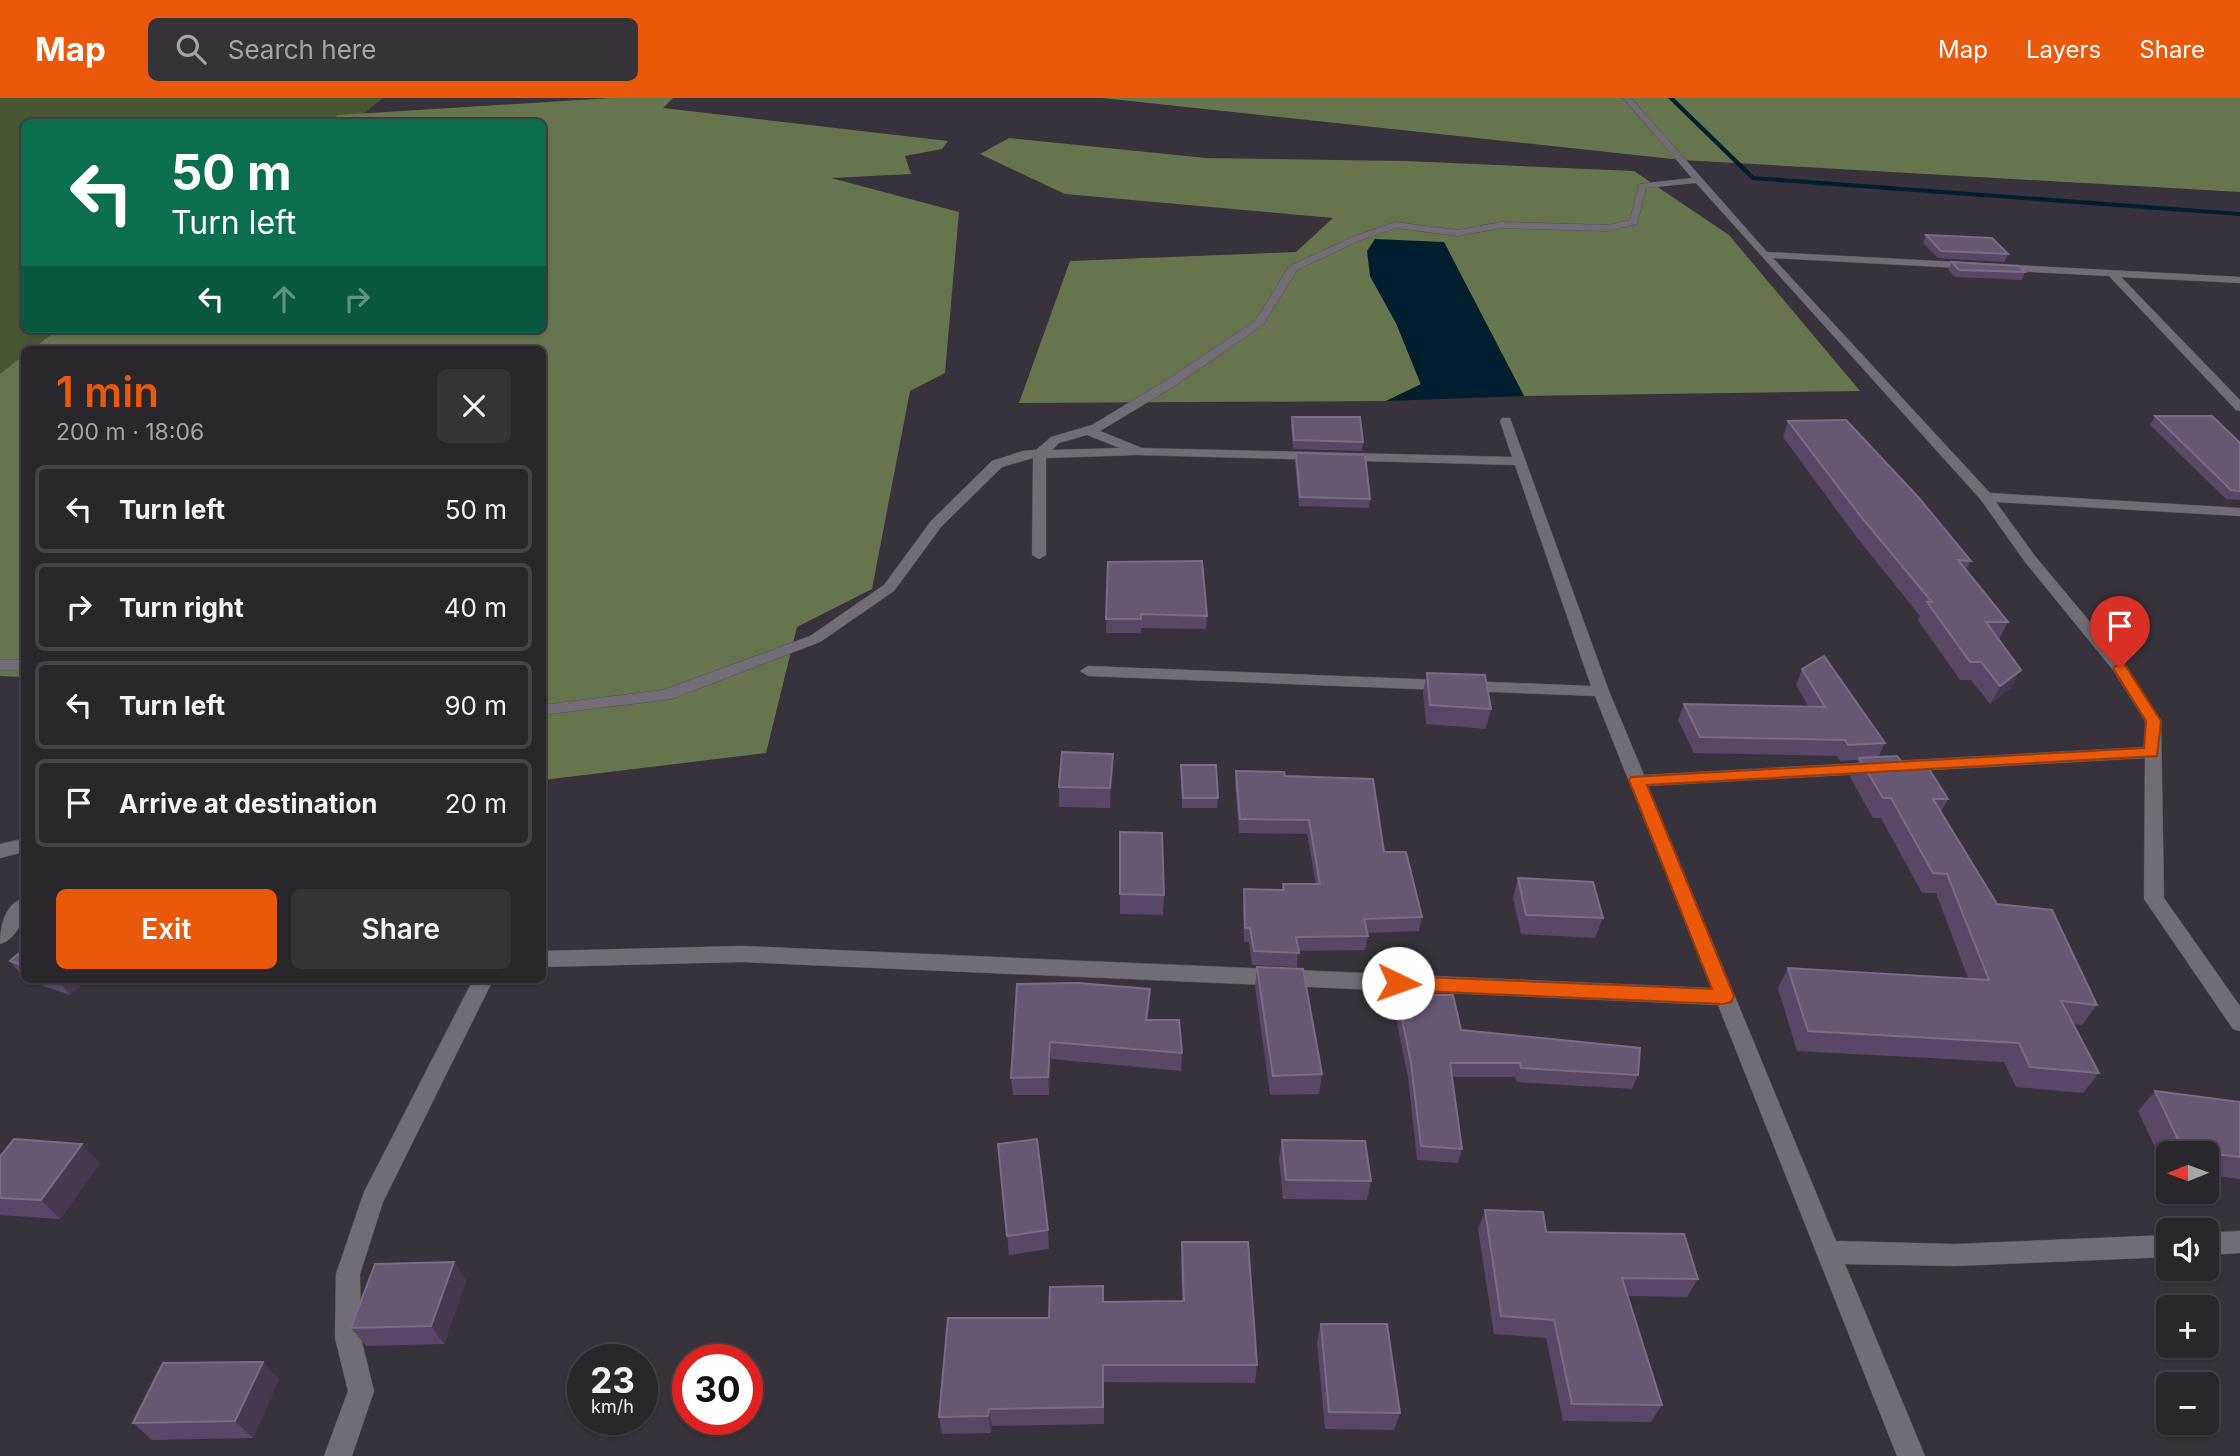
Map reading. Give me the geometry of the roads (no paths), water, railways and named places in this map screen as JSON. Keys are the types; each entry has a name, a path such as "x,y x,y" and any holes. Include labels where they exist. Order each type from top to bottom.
{"street":[{"path":"1627,98 1764,255 1986,497 2030,559 2120,668 2153,721 2154,898 2240,1023"},
{"path":"1039,555 1040,454 1055,440 1089,431 1172,382 1259,323 1293,268 1395,225 1458,233 1501,225 1608,228 1634,222 1642,186 1700,180"},
{"path":"1764,255 2240,280"},
{"path":"2112,274 2240,407"},
{"path":"1506,421 1601,691 1912,1456"},
{"path":"1089,431 1140,452"},
{"path":"546,710 666,695 815,639 889,588 936,524 997,464 1023,455 1140,452 1520,461"},
{"path":"1986,497 2240,512"},
{"path":"0,665 21,665"},
{"path":"1088,671 1601,691"},
{"path":"1637,780 2152,752"},
{"path":"0,851 21,847"},
{"path":"0,937 21,909"},
{"path":"546,958 742,954 1724,996"},
{"path":"338,1456 361,1391 348,1338 348,1274 372,1200 481,983"},
{"path":"2219,1243 2240,1242"},
{"path":"1830,1252 1955,1255 2156,1247"}],"water":[{"path":"1375,239 1444,242 1524,396 1386,401 1421,384 1396,323 1370,276 1367,251"}],"waterway":[{"path":"1671,98 1752,178 2240,214"}]}
